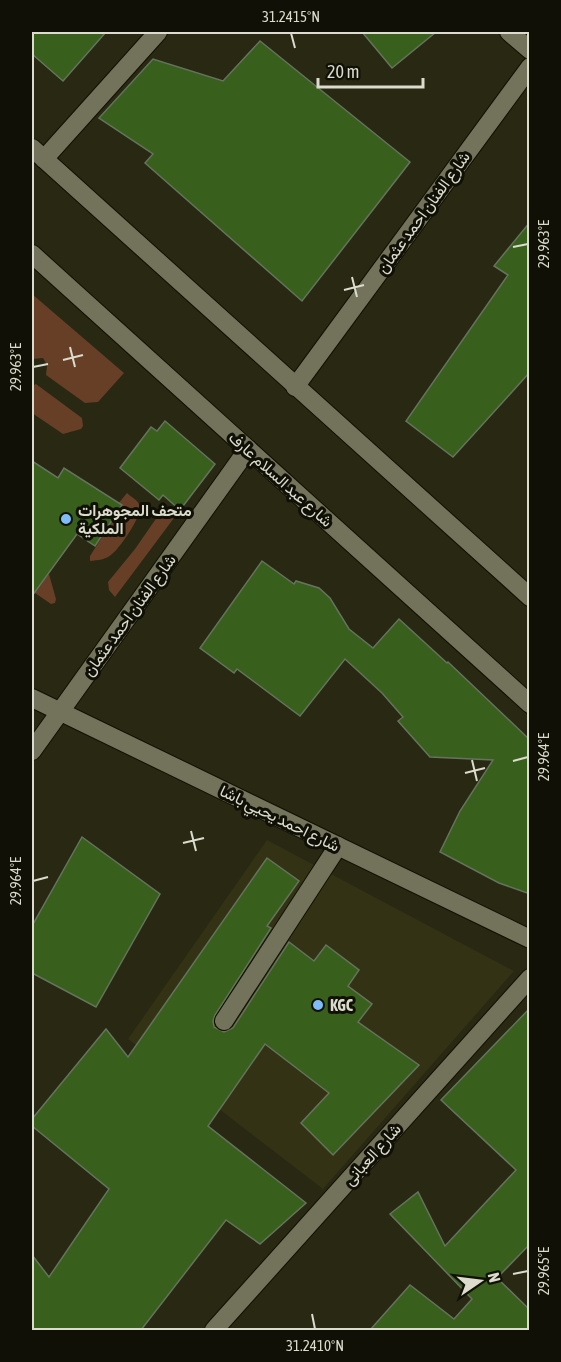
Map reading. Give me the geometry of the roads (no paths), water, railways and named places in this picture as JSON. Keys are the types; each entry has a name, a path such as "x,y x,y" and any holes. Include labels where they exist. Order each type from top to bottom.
{"street":[{"path":"158,32 38,153 530,597"},
{"path":"509,32 530,50"},
{"name":"شارع الفنان احمد عثمان","path":"295,387 530,67"},
{"name":"شارع عبد السلام عارف","path":"32,254 530,704"},
{"name":"شارع الفنان احمد عثمان","path":"32,751 248,449"},
{"name":"شارع احمد يحيي باشا","path":"32,698 530,939"},
{"path":"224,1021 338,846"},
{"name":"شارع العبانى","path":"214,1330 530,978"}],"place":[{"name":"متحف المجوهرات الملكية","path":"66,519"},
{"name":"KGC","path":"318,1005"}]}
